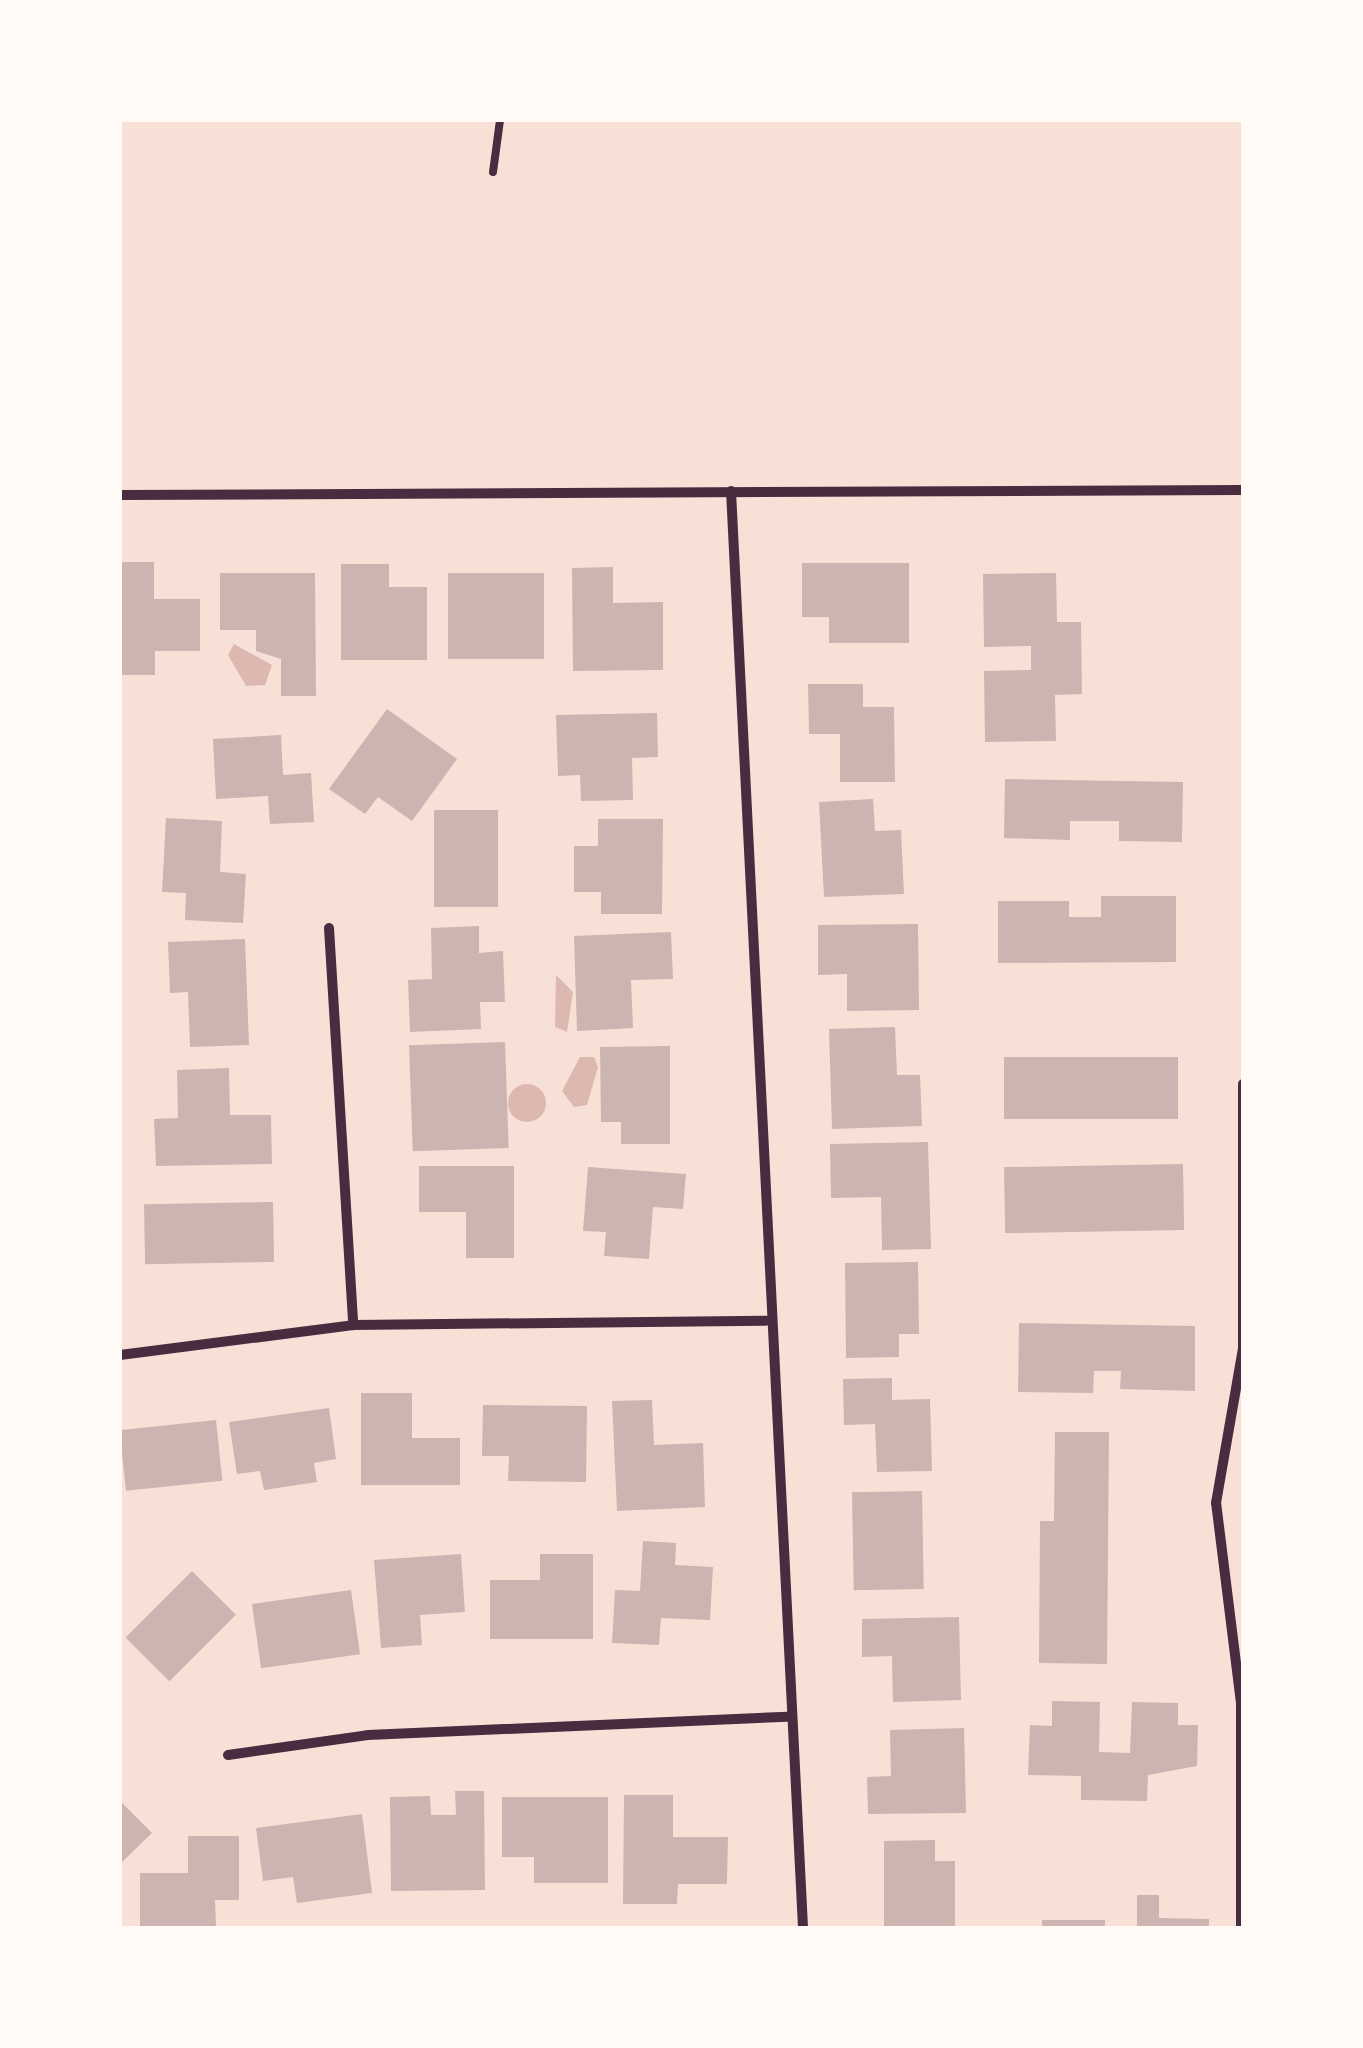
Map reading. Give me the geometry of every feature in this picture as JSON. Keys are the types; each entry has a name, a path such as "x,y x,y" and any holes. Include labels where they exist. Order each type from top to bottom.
{"street":[{"path":"120,494 1243,490"},
{"path":"731,492 766,1321 803,1928"},
{"path":"328,928 352,1325"},
{"path":"1241,1928 1241,1703 1216,1504 1242,1348 1243,1084"},
{"path":"120,1355 352,1325 766,1321"},
{"path":"228,1755 368,1734 788,1717"}],"lane":[{"path":"493,172 500,120"}],"shaded area":[{"path":"234,644 272,665 265,685 246,686 228,655"},
{"path":"556,975 573,992 567,1032 555,1027"},
{"path":"580,1057 594,1057 598,1067 587,1105 574,1107 562,1091"},
{"path":"527,1084 541,1089 546,1103 541,1117 527,1122 513,1117 508,1103 513,1089"}],"building":[{"path":"120,562 154,562 154,599 200,599 200,651 155,651 155,675 120,675"},
{"path":"802,563 909,563 909,643 829,643 829,617 802,617"},
{"path":"341,564 389,564 389,587 427,587 427,660 341,660"},
{"path":"613,567 613,603 663,602 663,670 573,671 572,568"},
{"path":"220,573 315,573 316,696 281,696 281,659 256,651 256,630 220,630"},
{"path":"448,573 544,573 544,659 448,659"},
{"path":"1056,573 1057,622 1081,622 1082,694 1055,695 1056,741 985,742 984,671 1031,670 1031,646 984,647 983,574"},
{"path":"808,684 863,684 863,707 894,707 895,782 840,782 840,734 809,734"},
{"path":"387,709 457,759 412,821 378,797 365,814 329,789"},
{"path":"657,713 658,757 632,758 633,800 581,801 580,775 558,776 556,715"},
{"path":"281,735 283,775 311,773 314,822 270,824 268,796 216,799 213,739"},
{"path":"1005,779 1183,782 1182,842 1119,841 1119,821 1070,821 1070,840 1004,838"},
{"path":"873,799 875,831 901,830 904,894 824,897 819,802"},
{"path":"434,810 498,810 498,907 434,907"},
{"path":"166,818 222,821 220,872 246,874 243,923 185,920 186,893 162,892"},
{"path":"598,819 663,819 662,914 601,914 601,892 574,892 574,846 598,846"},
{"path":"1101,896 1176,896 1176,962 998,963 998,901 1069,901 1069,917 1101,917"},
{"path":"918,924 919,1010 847,1011 847,974 818,975 818,925"},
{"path":"479,926 479,953 503,951 505,1002 480,1002 481,1029 410,1032 408,980 432,979 431,928"},
{"path":"671,932 673,979 631,980 633,1028 577,1031 574,936"},
{"path":"245,939 249,1045 190,1047 188,992 170,993 168,942"},
{"path":"895,1027 897,1075 920,1075 922,1126 832,1129 829,1029"},
{"path":"505,1042 509,1148 413,1151 409,1045"},
{"path":"670,1046 670,1144 621,1144 621,1122 601,1122 600,1047"},
{"path":"1004,1057 1178,1057 1178,1119 1004,1119"},
{"path":"229,1068 230,1115 271,1115 272,1164 156,1166 154,1119 178,1118 177,1070"},
{"path":"928,1142 931,1249 882,1250 881,1197 831,1198 830,1144"},
{"path":"1183,1164 1184,1230 1005,1233 1004,1167"},
{"path":"419,1166 514,1166 514,1258 466,1258 466,1212 419,1212"},
{"path":"588,1167 686,1174 683,1209 653,1207 649,1259 604,1256 606,1232 583,1231"},
{"path":"273,1202 274,1262 145,1264 144,1204"},
{"path":"918,1262 919,1334 899,1334 899,1357 846,1358 845,1263"},
{"path":"1019,1323 1195,1326 1195,1391 1120,1389 1121,1371 1094,1371 1093,1393 1018,1392"},
{"path":"892,1378 892,1400 930,1399 932,1471 877,1472 875,1424 844,1425 843,1379"},
{"path":"361,1393 412,1393 412,1438 460,1438 460,1485 361,1485"},
{"path":"652,1400 654,1445 703,1443 705,1507 617,1511 612,1401"},
{"path":"483,1405 587,1406 586,1482 508,1481 509,1456 482,1456"},
{"path":"329,1408 336,1459 314,1463 317,1482 264,1490 260,1471 237,1474 229,1422"},
{"path":"216,1420 222,1481 126,1491 120,1430"},
{"path":"1055,1432 1109,1432 1107,1664 1039,1663 1040,1521 1054,1521"},
{"path":"922,1491 924,1589 854,1590 852,1492"},
{"path":"643,1541 676,1543 675,1565 713,1567 710,1620 661,1618 659,1645 612,1643 615,1590 640,1591"},
{"path":"461,1554 465,1612 420,1615 422,1645 381,1648 374,1560"},
{"path":"540,1554 593,1554 593,1639 490,1639 490,1580 540,1580"},
{"path":"192,1571 236,1615 169,1681 126,1637"},
{"path":"351,1590 360,1654 261,1668 252,1604"},
{"path":"959,1617 961,1700 893,1702 892,1656 862,1657 862,1619"},
{"path":"1052,1701 1100,1702 1099,1752 1130,1753 1132,1702 1178,1703 1178,1725 1198,1725 1197,1766 1148,1775 1147,1801 1081,1800 1081,1776 1028,1775 1030,1725 1052,1726"},
{"path":"964,1728 966,1813 868,1814 867,1777 891,1776 890,1730"},
{"path":"455,1791 484,1791 485,1890 391,1891 390,1797 430,1796 431,1815 456,1815"},
{"path":"624,1795 673,1795 673,1837 728,1837 727,1884 678,1884 677,1904 623,1904"},
{"path":"502,1797 608,1797 608,1883 534,1883 534,1857 502,1857"},
{"path":"120,1801 152,1833 120,1864"},
{"path":"362,1814 372,1893 297,1903 293,1877 263,1881 256,1828"},
{"path":"188,1836 239,1836 239,1900 215,1900 216,1926 140,1926 140,1873 188,1873"},
{"path":"935,1840 935,1861 955,1861 955,1928 884,1928 884,1841"},
{"path":"1137,1895 1159,1895 1159,1918 1209,1919 1209,1928 1137,1928"},
{"path":"1042,1920 1105,1920 1105,1928 1042,1928"}]}
